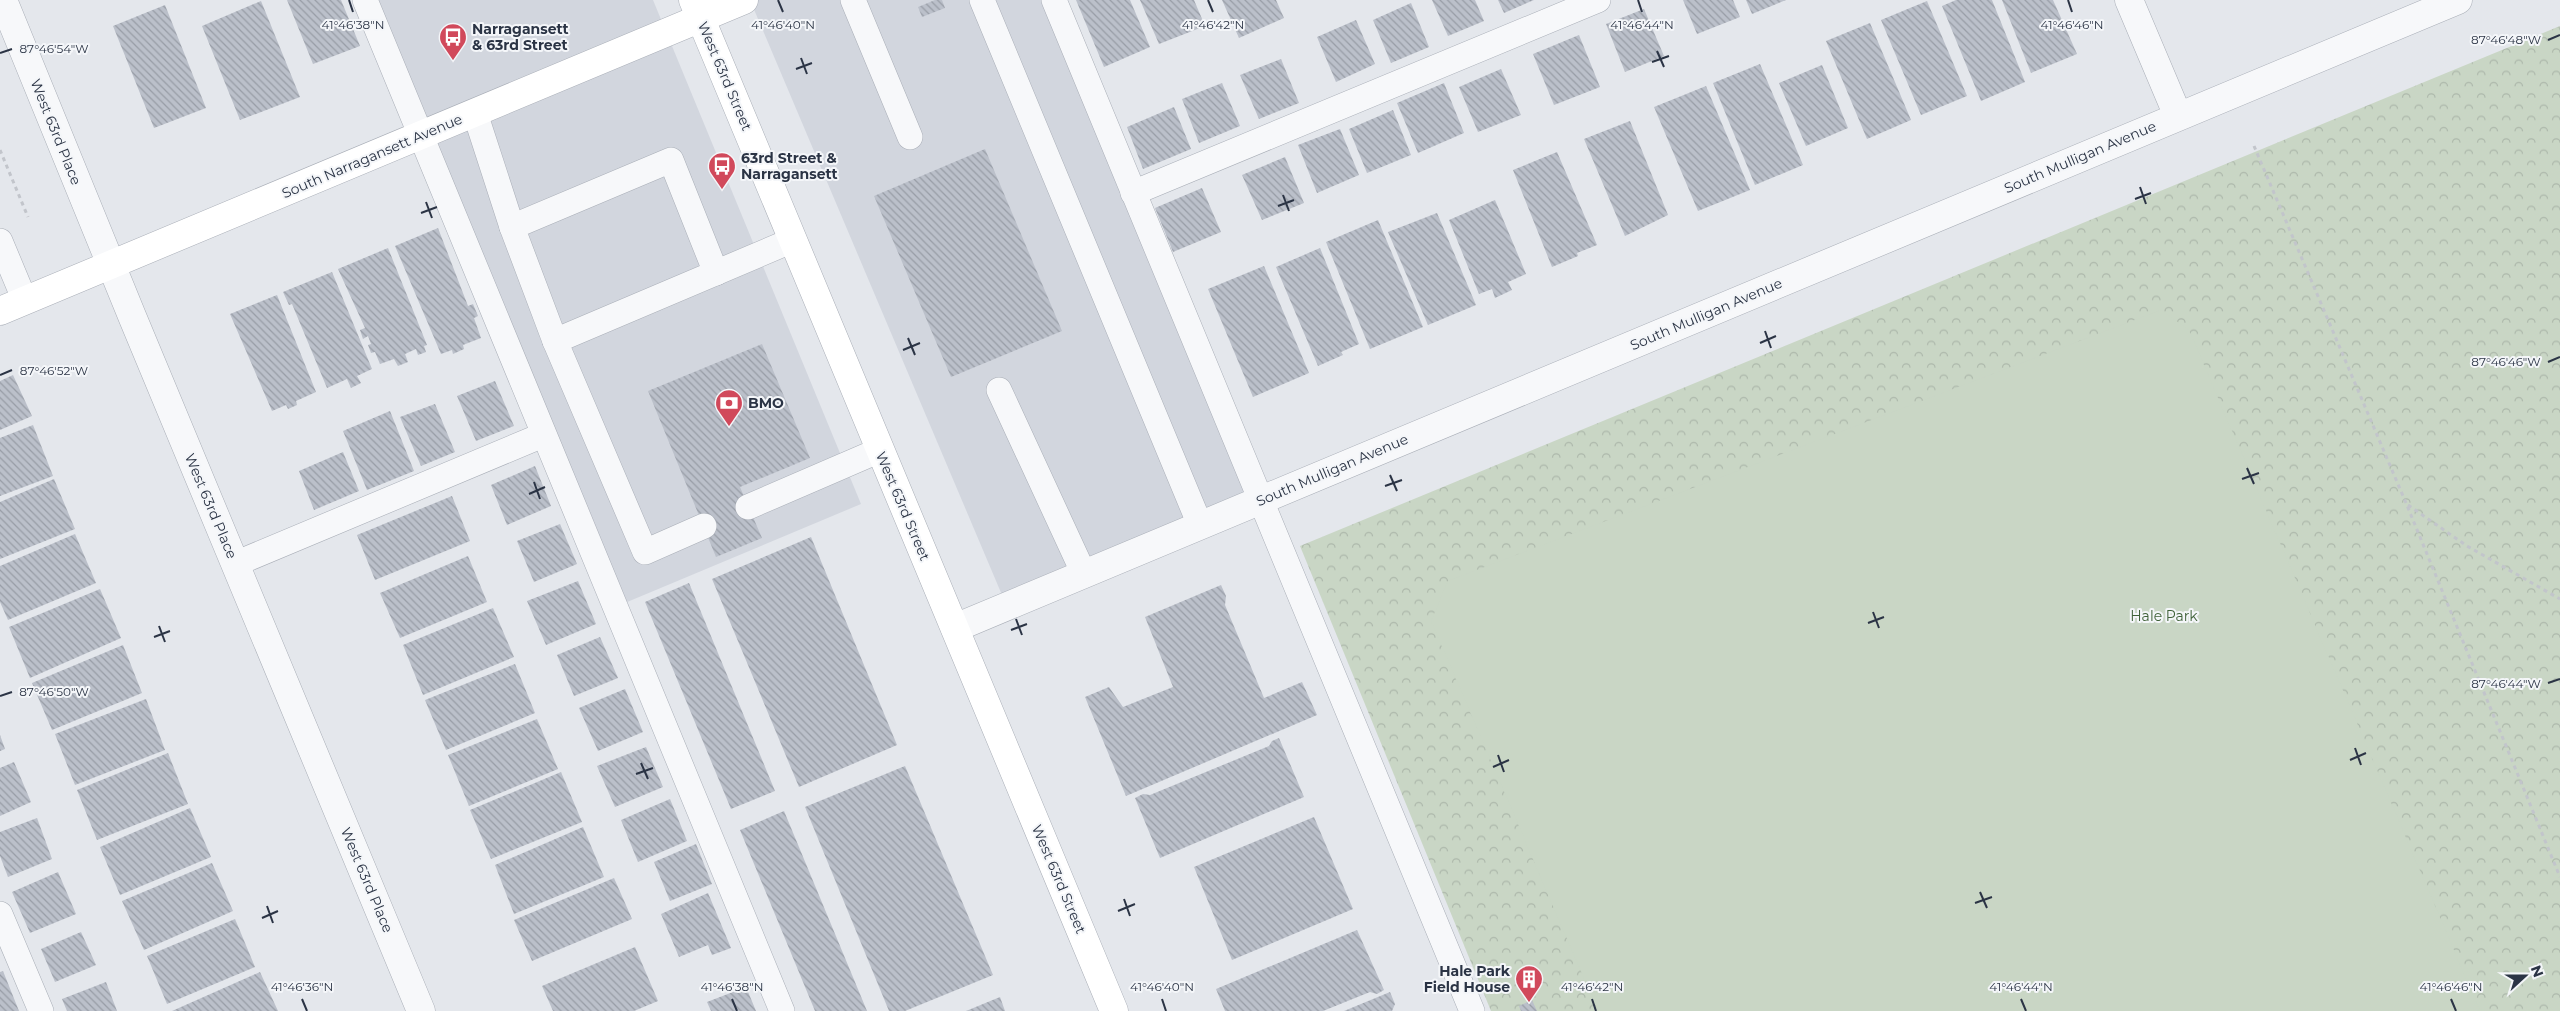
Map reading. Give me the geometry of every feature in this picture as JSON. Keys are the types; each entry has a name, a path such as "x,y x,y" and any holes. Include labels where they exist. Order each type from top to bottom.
{"main road":[{"name":"South Narragansett Avenue","path":"12,306 475,113 697,9 744,0"},
{"name":"West 63rd Street","path":"697,9 1114,1011"}],"street":[{"name":"West 63rd Place","path":"3,0 110,265 421,1011"},
{"path":"2129,0 2178,116"},
{"name":"South Mulligan Avenue","path":"955,628 2458,0"}],"lane":[{"path":"365,0 419,136 782,1011"},
{"path":"853,0 910,137"},
{"path":"982,0 1200,525"},
{"path":"1054,0 1472,1011"},
{"path":"1133,193 1598,0"},
{"path":"475,113 512,227 554,342 645,552 704,526"},
{"path":"512,227 671,160 716,273"},
{"path":"554,342 793,240"},
{"path":"0,242 12,306"},
{"path":"999,390 1084,574"},
{"path":"235,564 543,434"},
{"path":"748,508 880,450"},
{"path":"0,914 41,1011"}],"path":[{"path":"2254,146 2406,503 2560,878"},
{"path":"0,150 28,218"},
{"path":"2406,503 2467,546 2560,599"}],"shaded area":[{"path":"372,0 653,0 861,504 620,605"},
{"path":"750,0 1041,0 1249,490 1002,595"}],"green space":[{"name":"Hale Park","path":"2560,26 2560,1011 1491,1011 1300,546"},
{"path":"2161,310 2189,330 2480,1011 1598,1011 1431,621 1448,581"}],"building":[{"path":"287,0 341,0 360,46 313,64"},
{"path":"935,0 942,0 945,8 922,17 918,7"},
{"path":"1076,0 1130,0 1150,47 1104,67"},
{"path":"1140,0 1194,0 1205,26 1159,44"},
{"path":"1222,0 1276,0 1284,18 1239,38"},
{"path":"1432,0 1475,0 1484,21 1448,36"},
{"path":"1498,0 1534,0 1504,13"},
{"path":"1683,0 1733,0 1740,17 1697,34"},
{"path":"1746,0 1786,0 1752,14"},
{"path":"1956,0 1992,0 2025,82 1981,101 1942,6"},
{"path":"2002,0 2053,0 2077,54 2031,73"},
{"path":"261,1 300,97 240,120 202,26"},
{"path":"1927,1 1967,96 1921,115 1881,20"},
{"path":"1411,3 1429,47 1391,63 1373,20"},
{"path":"165,5 206,108 154,128 113,26"},
{"path":"1644,9 1664,56 1625,72 1606,24"},
{"path":"1356,20 1375,64 1336,82 1317,37"},
{"path":"1870,23 1911,120 1867,139 1826,41"},
{"path":"1579,35 1600,87 1554,105 1533,54"},
{"path":"1281,59 1299,103 1259,119 1240,75"},
{"path":"1760,64 1803,165 1755,185 1713,83"},
{"path":"1822,65 1848,128 1806,146 1779,83"},
{"path":"1501,69 1521,115 1478,132 1459,87"},
{"path":"1222,83 1240,126 1199,143 1182,99"},
{"path":"1444,83 1464,133 1418,153 1397,103"},
{"path":"1706,86 1750,190 1698,211 1654,107"},
{"path":"1174,107 1191,149 1143,169 1127,127"},
{"path":"1393,110 1411,155 1367,173 1349,129"},
{"path":"1630,121 1668,215 1625,236 1584,139"},
{"path":"1340,129 1359,175 1317,193 1298,145"},
{"path":"985,149 1062,331 951,377 874,196"},
{"path":"1557,152 1597,245 1577,253 1578,256 1552,267 1513,170"},
{"path":"1285,157 1304,203 1262,220 1242,175"},
{"path":"1202,188 1221,232 1173,252 1155,208"},
{"path":"1495,200 1526,274 1508,282 1512,290 1495,298 1492,289 1479,294 1449,220"},
{"path":"1437,213 1476,305 1428,325 1388,232"},
{"path":"1378,220 1423,327 1370,349 1326,242"},
{"path":"438,228 468,306 473,304 478,316 474,318 481,338 463,345 464,349 453,354 452,350 441,354 395,246"},
{"path":"388,248 427,345 424,346 426,352 418,355 416,349 405,354 408,362 398,366 394,359 380,364 375,352 371,353 368,345 371,344 368,336 363,339 360,330 365,328 338,269"},
{"path":"1320,248 1359,344 1341,352 1343,355 1318,366 1276,267"},
{"path":"1264,266 1309,373 1253,397 1208,289"},
{"path":"332,272 372,369 357,376 361,383 351,388 347,379 327,388 292,304 289,305 283,292"},
{"path":"277,295 316,392 296,401 297,405 288,409 286,405 272,411 230,314"},
{"name":"BMO","path":"762,344 810,458 740,487 762,538 716,557 648,391"},
{"path":"13,375 32,416 0,430 0,381"},
{"path":"495,381 514,426 476,441 457,396"},
{"path":"435,404 455,452 421,466 400,417"},
{"path":"390,411 414,471 367,490 343,431"},
{"path":"33,425 53,476 0,496 0,438"},
{"path":"343,452 359,491 314,510 299,471"},
{"path":"535,466 551,506 507,525 491,485"},
{"path":"54,479 75,529 0,559 0,502"},
{"path":"452,496 470,541 375,580 357,535"},
{"path":"560,524 577,564 534,582 517,541"},
{"path":"75,534 96,583 8,620 0,602 0,566"},
{"path":"811,537 897,745 799,787 712,579"},
{"path":"468,556 487,602 400,638 380,593"},
{"path":"578,581 596,624 546,645 527,601"},
{"path":"689,583 775,791 731,809 645,602"},
{"path":"1221,585 1226,596 1225,605 1264,698 1302,682 1317,715 1126,796 1085,697 1109,687 1123,707 1173,687 1145,617"},
{"path":"100,589 121,638 30,678 9,627"},
{"path":"493,608 514,657 423,695 403,645"},
{"path":"600,637 618,678 574,696 557,655"},
{"path":"123,645 142,693 52,730 32,683"},
{"path":"515,664 535,713 446,750 425,700"},
{"path":"625,689 643,732 598,751 579,708"},
{"path":"146,699 165,750 75,785 55,734"},
{"path":"537,719 558,769 469,806 448,755"},
{"path":"0,735 5,749 0,751"},
{"path":"1279,738 1304,797 1160,858 1135,798 1143,794 1150,795 1269,746 1272,741"},
{"path":"646,747 663,787 615,807 597,766"},
{"path":"168,753 188,804 97,840 77,790"},
{"path":"14,762 31,802 0,816 0,768"},
{"path":"905,766 993,975 905,1011 889,1011 805,807"},
{"path":"561,772 582,822 491,859 470,810"},
{"path":"670,799 687,841 638,862 621,820"},
{"path":"190,808 211,857 120,895 100,847"},
{"path":"784,811 867,1011 815,1011 740,830"},
{"path":"1314,817 1353,909 1232,960 1194,867"},
{"path":"37,818 52,859 8,877 0,856 0,832"},
{"path":"583,827 604,877 514,914 495,865"},
{"path":"696,844 712,884 670,901 654,862"},
{"path":"212,863 233,911 144,950 122,901"},
{"path":"58,872 76,914 30,933 12,892"},
{"path":"614,878 632,919 532,961 514,920"},
{"path":"708,893 731,948 712,955 708,945 679,957 661,914"},
{"path":"235,919 255,967 167,1004 147,956"},
{"path":"1357,930 1384,990 1377,994 1370,992 1323,1011 1225,1011 1216,989"},
{"path":"81,932 96,965 55,982 41,949"},
{"path":"635,947 658,1001 634,1011 553,1011 542,986"},
{"path":"3,971 19,1011 0,1011 0,972"},
{"path":"260,972 278,1011 172,1011"},
{"path":"106,982 117,1011 67,1011 62,999"},
{"path":"746,987 756,1011 711,1011 707,1002"},
{"path":"1390,992 1395,1004 1392,1011 1344,1011"},
{"path":"1000,997 1005,1011 966,1011"},
{"name":"Hale Park Field House","path":"1532,1000 1537,1011 1521,1011 1519,1006"}],"place":[{"name":"Narragansett & 63rd Street","path":"453,61"},
{"name":"63rd Street & Narragansett","path":"722,190"},
{"name":"BMO","path":"729,427"},
{"name":"Hale Park Field House","path":"1529,1003"}]}
